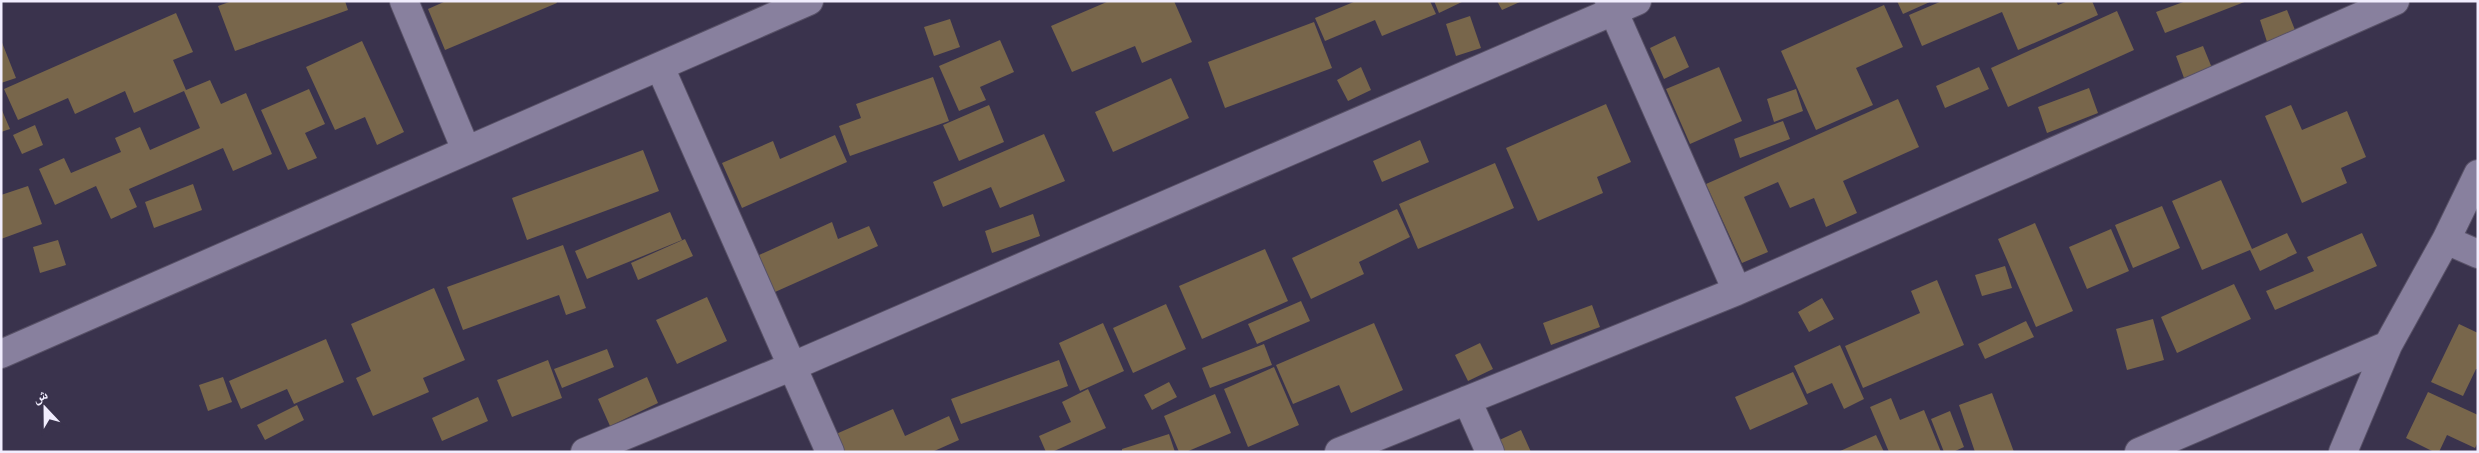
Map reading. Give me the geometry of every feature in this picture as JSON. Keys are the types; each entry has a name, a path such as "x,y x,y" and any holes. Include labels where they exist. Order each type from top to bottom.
{"street":[{"path":"404,1 466,150"},
{"path":"1,354 809,1"},
{"path":"1339,452 1737,291 2395,1"},
{"path":"585,452 793,366 1620,5 1737,291"},
{"path":"660,67 830,452"},
{"path":"2343,452 2388,345 2446,240 2478,174"},
{"path":"2446,240 2478,254"},
{"path":"2139,452 2388,345"},
{"path":"1467,400 1490,452"}],"building":[{"path":"232,1 345,1 348,10 235,51 218,6"},
{"path":"446,1 556,1 557,3 445,50 428,9"},
{"path":"1109,1 1174,1 1192,42 1142,63 1135,46 1072,72 1051,26"},
{"path":"1356,1 1430,1 1436,14 1382,36 1375,20 1325,41 1315,18"},
{"path":"1434,1 1464,1 1439,13"},
{"path":"1497,1 1522,1 1502,10"},
{"path":"1897,1 1932,1 1903,14"},
{"path":"1942,1 2056,1 2058,5 2068,1 2092,1 2098,15 2018,50 2002,12 1922,46 1909,15"},
{"path":"2186,1 2247,1 2165,33 2156,12"},
{"path":"1884,5 1903,47 1856,68 1873,105 1816,130 1781,51"},
{"path":"2287,10 2297,35 2268,45 2260,20"},
{"path":"2117,11 2134,50 2008,107 1991,68"},
{"path":"176,13 193,52 173,60 186,90 210,80 221,104 246,93 272,154 233,171 223,148 129,189 137,207 111,219 96,186 55,205 39,169 64,158 71,173 121,152 115,138 140,127 150,150 200,128 184,91 134,113 125,91 75,114 68,98 18,120 4,89"},
{"path":"1470,16 1481,48 1456,56 1446,24"},
{"path":"950,19 960,47 934,56 924,27"},
{"path":"1314,22 1332,68 1225,108 1208,62"},
{"path":"1675,36 1689,67 1664,79 1650,48"},
{"path":"1,40 16,78 1,83"},
{"path":"1000,40 1014,72 980,87 986,100 959,111 939,66"},
{"path":"362,41 404,132 377,145 365,117 335,130 306,67"},
{"path":"2203,46 2212,68 2184,78 2176,56"},
{"path":"1361,67 1371,90 1348,101 1337,80"},
{"path":"1719,67 1742,121 1690,144 1666,89"},
{"path":"1979,67 1989,89 1945,108 1936,86"},
{"path":"933,77 949,121 850,156 839,126 861,118 856,104"},
{"path":"1171,78 1189,118 1113,152 1095,112"},
{"path":"2089,88 2098,113 2047,133 2038,107"},
{"path":"309,89 325,124 305,133 317,158 288,170 261,110"},
{"path":"1796,89 1803,111 1774,122 1767,99"},
{"path":"1898,99 1919,147 1843,181 1857,213 1826,227 1814,198 1790,208 1778,182 1744,197 1768,252 1742,263 1706,184"},
{"path":"1606,104 1631,162 1597,177 1603,193 1538,221 1506,148"},
{"path":"989,105 1004,142 959,161 943,125"},
{"path":"2291,105 2302,130 2347,111 2366,157 2341,168 2347,183 2302,203 2265,116"},
{"path":"1,108 10,129 1,132"},
{"path":"1783,121 1790,139 1740,158 1734,139"},
{"path":"35,125 43,145 22,154 13,135"},
{"path":"1044,134 1065,181 1000,208 991,187 943,207 933,182"},
{"path":"835,135 847,162 742,208 722,163 773,141 780,159"},
{"path":"1420,140 1429,162 1382,182 1373,161"},
{"path":"643,150 659,191 527,240 512,198"},
{"path":"1495,163 1514,208 1418,249 1399,204"},
{"path":"2221,180 2252,249 2287,233 2297,253 2260,271 2250,250 2202,270 2172,201"},
{"path":"193,184 202,210 154,228 145,202"},
{"path":"28,186 42,224 1,239 1,195"},
{"path":"2162,206 2180,248 2133,268 2115,225"},
{"path":"1397,209 1410,237 1359,262 1364,274 1311,299 1292,258"},
{"path":"670,212 682,240 587,279 575,251"},
{"path":"1033,214 1040,236 992,253 985,231"},
{"path":"832,222 838,239 869,226 878,246 775,292 759,255"},
{"path":"2035,223 2073,311 2036,327 1998,239"},
{"path":"2111,229 2129,271 2087,289 2069,247"},
{"path":"2362,233 2377,266 2275,310 2266,291 2314,271 2307,257"},
{"path":"685,239 693,256 638,280 631,263"},
{"path":"58,240 66,265 40,273 33,247"},
{"path":"563,245 586,308 566,315 559,295 463,330 447,287"},
{"path":"1265,249 1288,301 1202,339 1179,286"},
{"path":"2005,266 2012,288 1982,296 1975,275"},
{"path":"1937,280 1964,345 1863,388 1845,346 1920,313 1911,291"},
{"path":"2234,284 2251,319 2177,353 2161,317"},
{"path":"434,288 465,360 423,378 429,392 373,416 356,378 371,371 351,324"},
{"path":"707,297 727,341 677,364 656,320"},
{"path":"1822,298 1834,319 1809,332 1798,312"},
{"path":"1301,301 1310,321 1257,344 1248,324"},
{"path":"1166,304 1186,349 1133,373 1113,328"},
{"path":"1592,305 1600,327 1551,345 1543,323"},
{"path":"2153,319 2164,360 2127,370 2116,329"},
{"path":"2026,321 2034,337 1985,359 1978,344"},
{"path":"1103,323 1124,371 1080,391 1059,343"},
{"path":"1374,323 1403,390 1351,413 1339,385 1293,404 1276,365"},
{"path":"2459,324 2478,333 2478,369 2476,369 2463,396 2431,382"},
{"path":"326,339 344,382 294,404 287,389 241,409 229,381"},
{"path":"1480,343 1493,369 1468,381 1455,355"},
{"path":"1264,344 1272,365 1210,388 1202,368"},
{"path":"1840,345 1864,399 1844,409 1832,383 1807,394 1794,366"},
{"path":"607,349 614,367 562,388 554,369"},
{"path":"548,360 562,398 512,417 497,380"},
{"path":"1059,360 1068,386 961,424 951,399"},
{"path":"1274,367 1299,425 1248,447 1224,389"},
{"path":"1793,372 1808,404 1750,430 1735,397"},
{"path":"223,377 232,402 208,411 199,385"},
{"path":"647,377 658,403 610,426 598,399"},
{"path":"1169,382 1177,397 1152,410 1144,395"},
{"path":"1088,389 1106,428 1052,452 1046,452 1039,436 1071,422 1062,402"},
{"path":"2428,392 2478,415 2478,442 2475,448 2447,435 2439,452 2434,452 2406,438"},
{"path":"1992,393 2014,452 1975,452 1959,405"},
{"path":"1215,394 1231,433 1186,452 1179,452 1164,416"},
{"path":"478,397 488,421 442,441 432,418"},
{"path":"1891,398 1900,420 1924,410 1941,452 1889,452 1870,407"},
{"path":"297,405 304,420 265,440 257,425"},
{"path":"893,409 905,436 949,416 959,440 932,452 843,452 836,434"},
{"path":"1950,411 1964,447 1953,452 1944,452 1931,419"},
{"path":"1521,430 1531,452 1497,452 1493,443"},
{"path":"1169,434 1175,452 1122,452 1122,449"},
{"path":"1876,435 1884,452 1838,452"}]}
